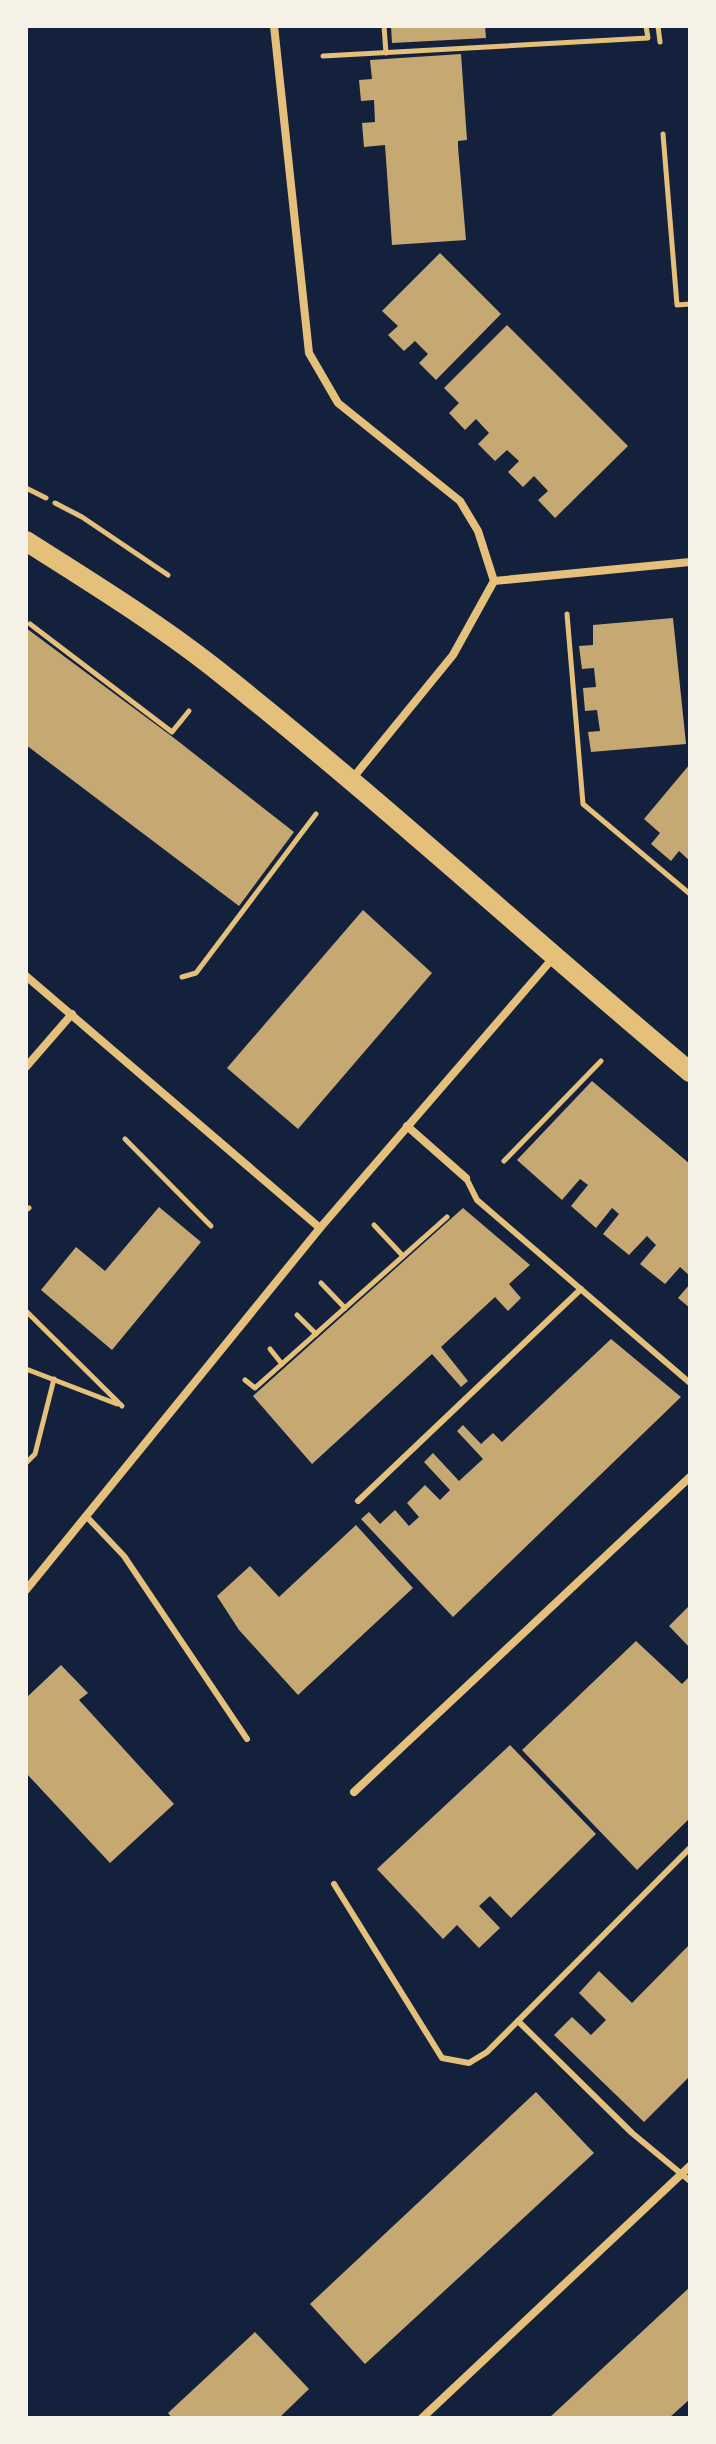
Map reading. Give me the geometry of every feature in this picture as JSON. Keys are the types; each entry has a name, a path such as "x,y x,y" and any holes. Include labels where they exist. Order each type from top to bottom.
{"main road":[{"path":"26,541 211,666 352,780 554,958 690,1072"}],"street":[{"path":"274,26 309,353 338,403 460,501 478,531 494,581 453,655 352,780"},
{"path":"494,581 690,562"},
{"path":"26,1590 320,1228 554,958"},
{"path":"26,976 320,1228"},
{"path":"26,1067 72,1014"},
{"path":"407,1126 466,1178"},
{"path":"354,1792 690,1477"},
{"path":"422,2418 690,2166"}],"lane":[{"path":"466,1178 477,1200 690,1383"},
{"path":"358,1501 581,1289"},
{"path":"87,1517 124,1556 247,1739"},
{"path":"334,1884 442,2058 469,2063 487,2052 690,1848"},
{"path":"518,2021 632,2133 690,2181"}],"path":[{"path":"384,26 386,53"},
{"path":"323,56 648,38 646,26"},
{"path":"658,26 660,42"},
{"path":"663,134 677,305 690,304"},
{"path":"567,614 583,804 690,894"},
{"path":"30,624 172,732 189,711"},
{"path":"182,977 196,973 316,814"},
{"path":"504,1161 601,1061"},
{"path":"125,1139 211,1226"},
{"path":"244,1379 255,1388 450,1214"},
{"path":"370,1221 403,1256"},
{"path":"319,1281 345,1308"},
{"path":"26,1311 122,1406 26,1369"},
{"path":"295,1313 316,1334"},
{"path":"268,1347 282,1364"},
{"path":"26,1463 35,1454 54,1379"}],"building":[{"path":"391,26 485,26 486,38 392,43"},
{"path":"461,54 467,140 458,141 458,147 466,240 392,245 385,145 364,147 362,123 375,122 374,100 361,101 359,80 372,79 370,60"},
{"path":"440,253 501,314 436,380 419,363 428,354 415,341 404,351 388,335 398,326 382,311"},
{"path":"507,325 628,446 555,518 538,500 548,491 534,476 523,487 508,472 519,461 507,450 495,461 478,444 489,433 476,419 465,430 449,413 459,403 444,388"},
{"path":"673,618 686,744 591,752 588,732 600,731 597,710 585,711 583,688 596,687 594,668 582,669 579,646 593,645 593,625"},
{"path":"26,628 294,832 239,906 26,745"},
{"path":"690,764 690,861 679,851 671,861 651,844 660,833 644,819"},
{"path":"363,910 432,973 298,1129 227,1068"},
{"path":"592,1081 690,1164 690,1276 680,1267 665,1284 640,1264 656,1245 647,1236 629,1255 603,1234 619,1214 612,1208 596,1228 571,1206 588,1185 580,1179 562,1200 517,1160"},
{"path":"159,1207 201,1242 112,1350 41,1290 76,1247 105,1271"},
{"path":"463,1208 530,1265 509,1284 521,1298 508,1311 495,1297 441,1347 468,1381 461,1387 432,1354 312,1464 253,1396"},
{"path":"690,1284 690,1308 678,1298"},
{"path":"611,1339 681,1397 453,1617 361,1519 369,1512 380,1524 395,1510 409,1526 419,1517 407,1503 425,1485 440,1500 450,1490 424,1462 433,1453 459,1481 483,1459 457,1431 463,1425 481,1444 493,1433 502,1442"},
{"path":"356,1525 413,1588 298,1695 239,1630 217,1596 250,1566 279,1597"},
{"path":"690,1605 690,1648 669,1626"},
{"path":"636,1641 682,1684 690,1676 690,1818 637,1870 522,1750"},
{"path":"61,1665 88,1693 79,1700 174,1804 110,1863 26,1773 26,1698"},
{"path":"510,1745 596,1834 511,1918 490,1896 479,1906 500,1928 479,1948 457,1925 443,1939 377,1869"},
{"path":"690,1944 690,2076 644,2122 554,2035 572,2017 591,2035 606,2020 579,1993 599,1971 632,2003"},
{"path":"536,2092 594,2153 365,2364 310,2304"},
{"path":"690,2287 690,2399 669,2418 549,2418"},
{"path":"255,2332 309,2389 279,2418 172,2418 168,2413"}]}
